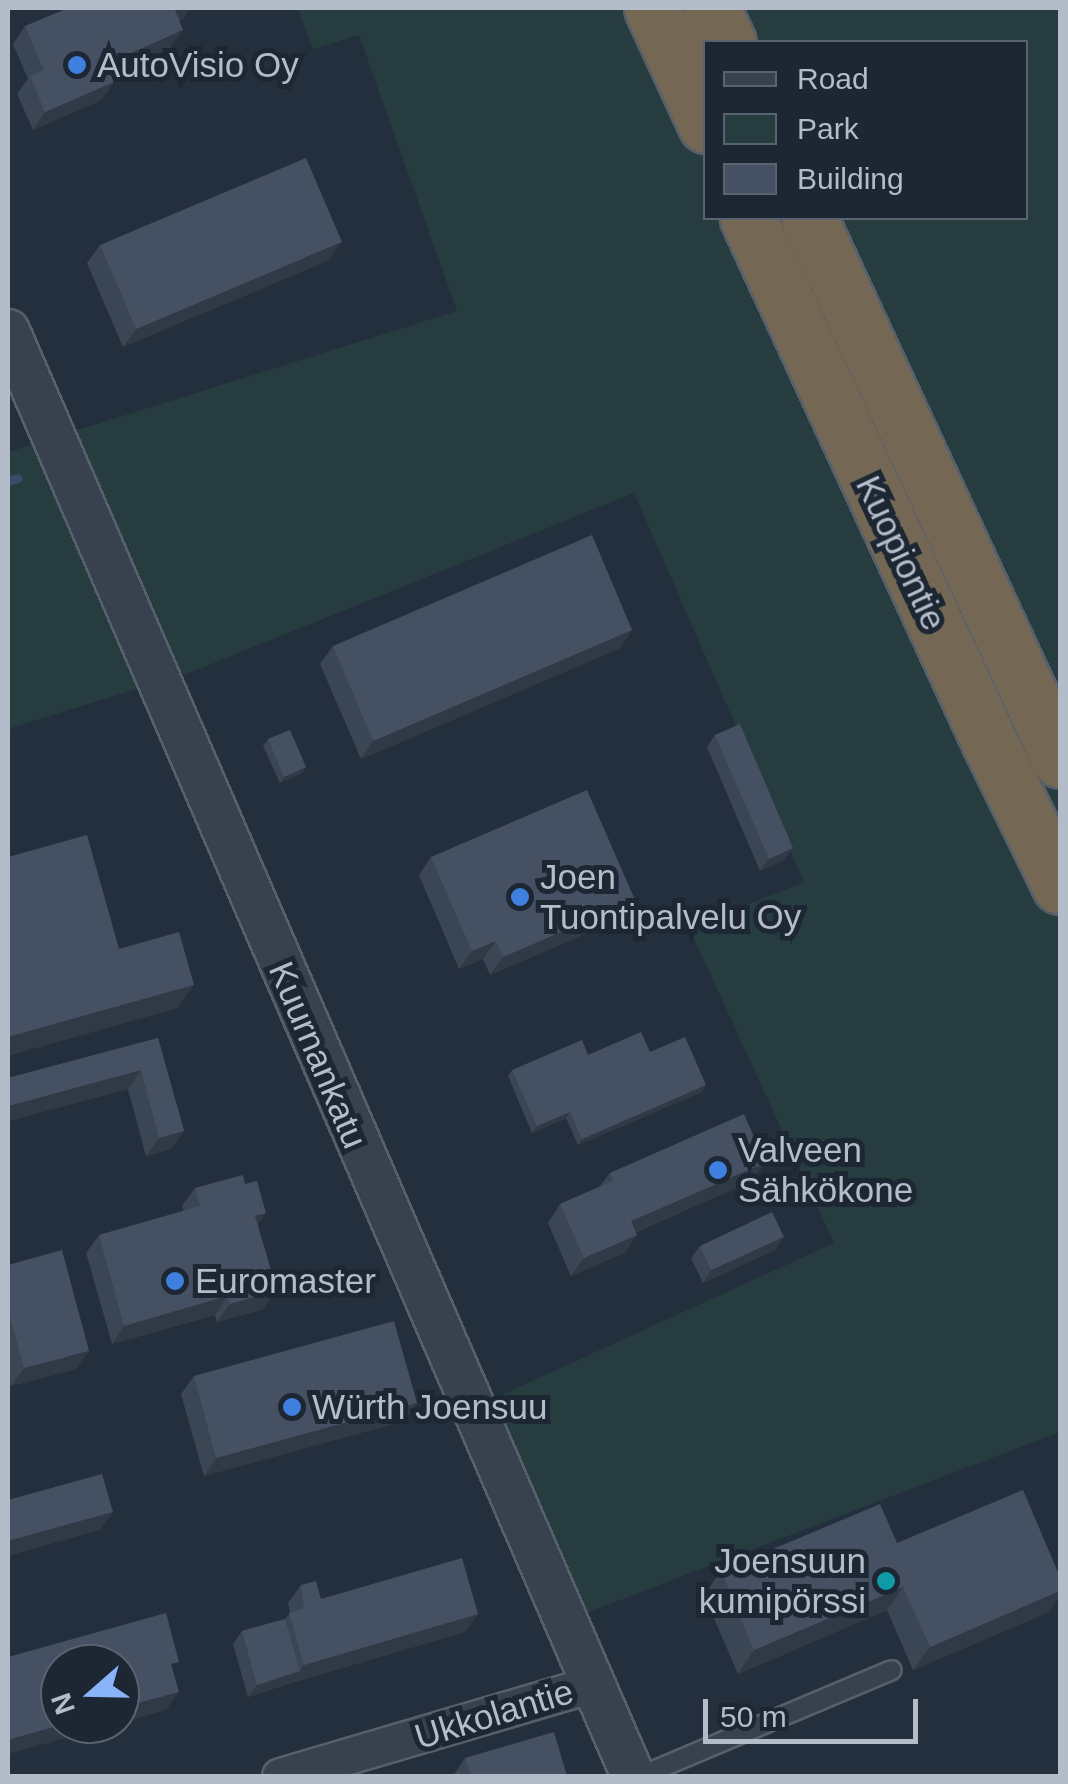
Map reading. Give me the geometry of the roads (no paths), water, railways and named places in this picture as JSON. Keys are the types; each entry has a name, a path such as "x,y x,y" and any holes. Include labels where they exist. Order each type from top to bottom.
{"highway":[{"path":"652,8 703,118"},
{"path":"712,8 727,40"},
{"name":"Kuopiontie","path":"749,220 824,388 1060,886"},
{"name":"Kuopiontie","path":"819,238 1060,760"}],"street":[{"name":"Kuurnankatu","path":"8,333 633,1776"},
{"name":"Ukkolantie","path":"280,1776 592,1684"}],"lane":[{"path":"641,1776 892,1670"}],"waterway":[{"path":"8,481 18,478"}],"place":[{"name":"AutoVisio Oy","path":"77,65"},
{"name":"Joen Tuontipalvelu Oy","path":"520,897"},
{"name":"Valveen Sähkökone","path":"718,1170"},
{"name":"Euromaster","path":"175,1281"},
{"name":"Würth Joensuu","path":"292,1407"},
{"name":"Joensuun kumipörssi","path":"886,1581"}]}
